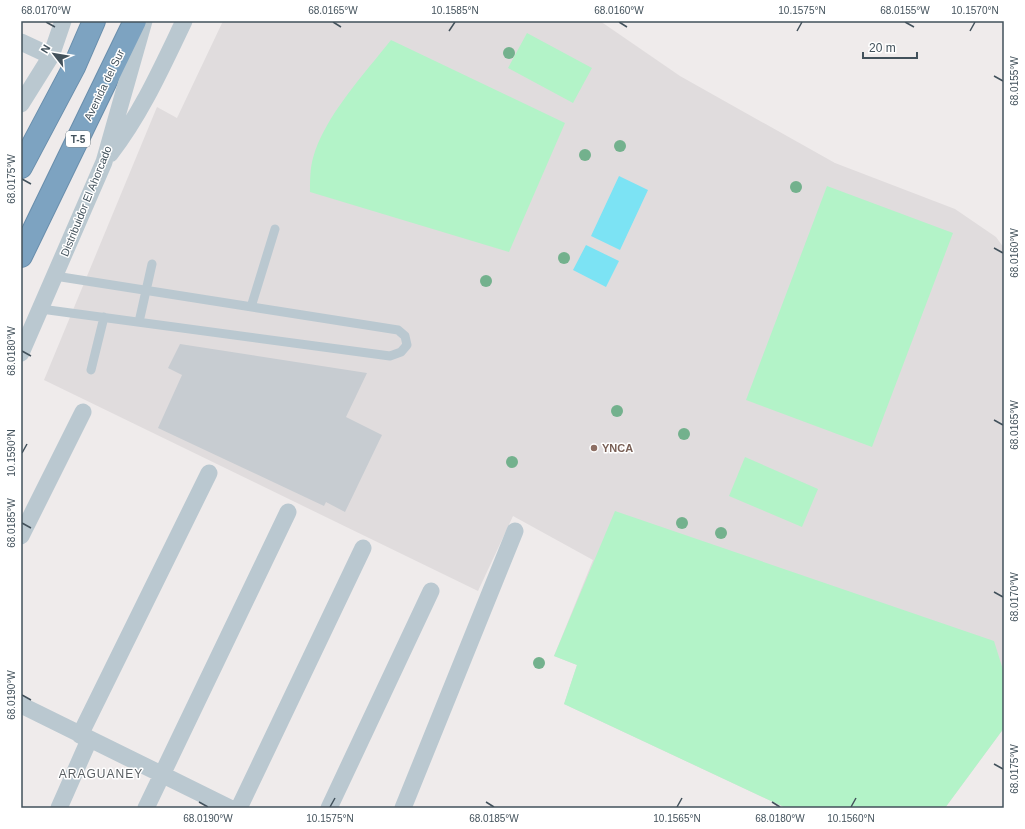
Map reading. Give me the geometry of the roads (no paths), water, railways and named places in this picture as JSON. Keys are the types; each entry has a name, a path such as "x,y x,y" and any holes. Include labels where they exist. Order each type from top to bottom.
{"highway":[{"path":"24,160 74,67 94,21"},
{"name":"Avenida del Sur","path":"21,256 135,21"}],"street":[{"path":"21,104 51,56 63,21"},
{"name":"Distribuidor El Ahorcado","path":"21,353 104,162 144,21"},
{"path":"104,162 125,135 142,106 184,21"},
{"path":"21,42 51,56"},
{"path":"21,536 83,412"},
{"path":"59,808 85,737 209,473"},
{"path":"146,808 160,775 288,512"},
{"path":"403,808 515,531"},
{"path":"239,808 362,548"},
{"path":"329,808 431,591"},
{"path":"21,707 230,808"}],"lane":[{"path":"251,307 275,229"},
{"path":"139,322 152,264"},
{"path":"41,309 390,356 401,352 407,344 405,336 398,330 55,276"},
{"path":"91,370 104,317"}],"water":[{"path":"619,176 648,190 620,250 591,236"},
{"path":"586,245 619,261 606,287 573,270"}],"place":[{"name":"YNCA","path":"594,448"}],"district":[{"name":"ARAGUANEY","path":"101,774"}]}
